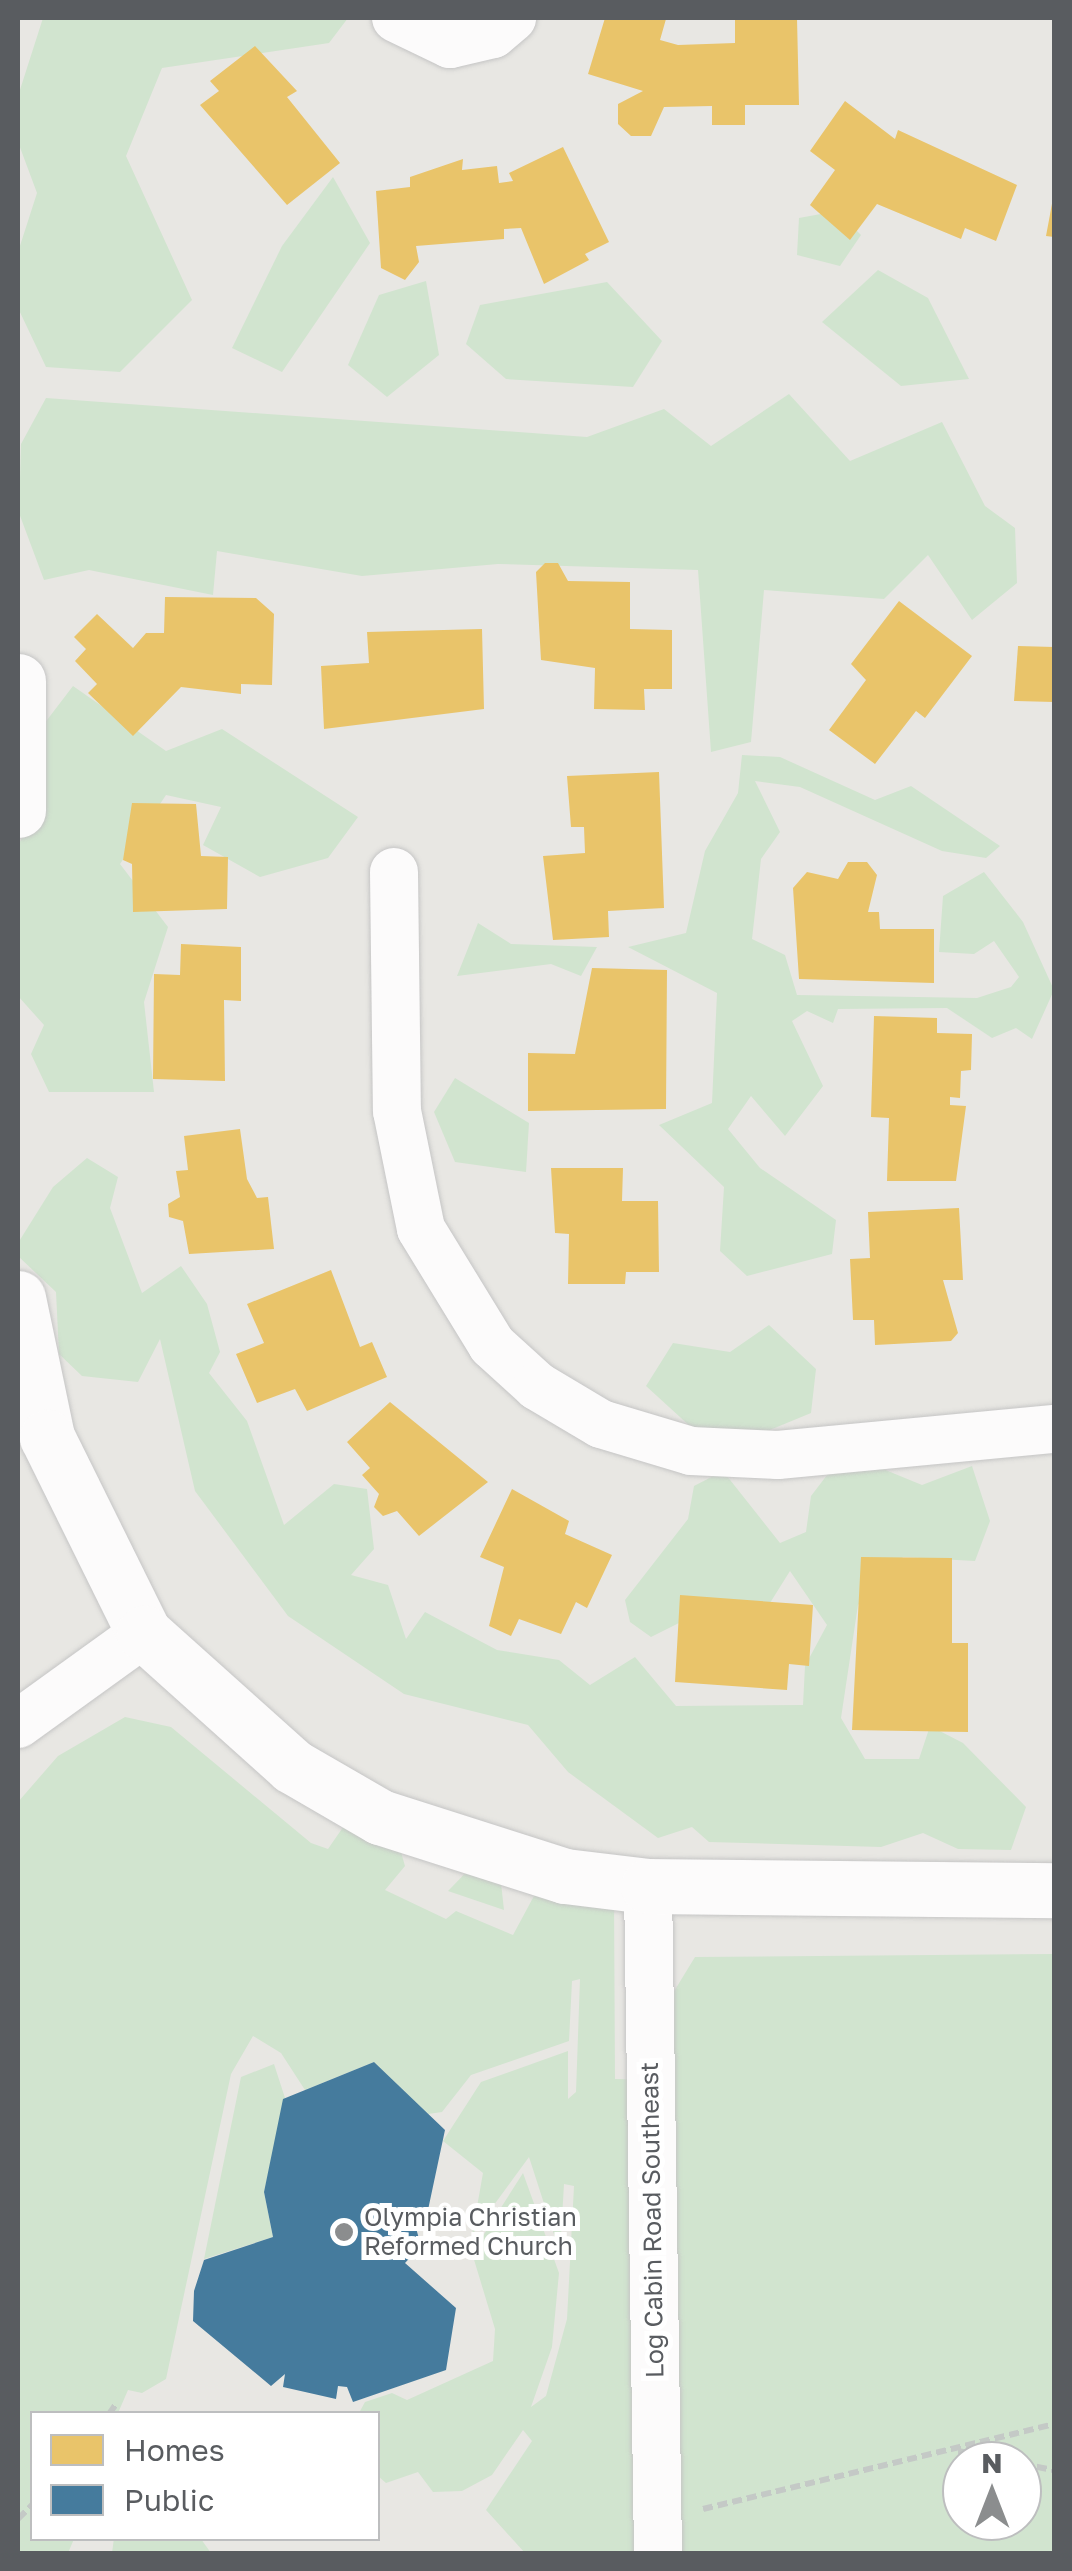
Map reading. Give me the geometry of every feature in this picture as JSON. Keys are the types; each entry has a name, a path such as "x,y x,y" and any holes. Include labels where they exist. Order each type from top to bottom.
{"street":[{"path":"396,18 450,44 493,34 512,18"},
{"path":"18,681 18,810"},
{"path":"394,872 397,1111 421,1229 492,1344 537,1386 602,1424 692,1452 778,1455 1054,1429"},
{"path":"18,1298 47,1438 144,1632 292,1766 380,1817 491,1856 648,1886 1054,1890"},
{"path":"18,1724 144,1632"},
{"name":"Log Cabin Road Southeast","path":"648,1886 658,2535"}],"path":[{"path":"111,2411 116,2404"},
{"path":"987,2441 1054,2424"},
{"path":"658,2535 942,2453"}],"green space":[{"path":"43,18 348,18 329,43 162,68 126,156 192,300 120,372 46,367 18,308 18,252 37,193 18,142 18,96"},
{"path":"333,177 370,243 282,372 232,348 282,246"},
{"path":"837,211 861,235 840,266 797,255 799,218"},
{"path":"878,270 928,298 969,379 901,386 822,322"},
{"path":"426,281 439,355 387,397 348,365 379,295"},
{"path":"607,282 662,341 633,387 506,379 466,344 480,305"},
{"path":"789,394 850,461 942,422 985,506 1015,528 1017,583 972,620 928,555 884,599 764,590 751,742 711,752 698,570 498,564 362,576 217,551 213,595 89,570 44,580 19,513 21,444 46,398 587,437 664,409 711,446"},
{"path":"73,686 166,751 222,729 358,817 328,858 260,877 203,845 221,807 166,795 120,864 168,927 144,1002 154,1092 49,1092 31,1054 44,1025 18,996 18,845 34,817 18,758"},
{"path":"742,755 780,757 875,800 911,786 1000,846 986,858 942,851 800,787 755,781 780,832 761,859 752,939 785,955 797,995 977,998 1011,987 1019,977 994,941 974,954 939,952 943,896 984,872 1023,922 1054,990 1032,1039 1016,1028 992,1038 947,1008 838,1009 833,1023 807,1011 792,1021 823,1086 785,1136 751,1096 728,1129 760,1168 836,1220 832,1254 747,1276 720,1251 724,1187 659,1125 712,1103 717,993 628,947 686,933 705,851 738,793"},
{"path":"478,923 511,944 597,947 581,976 551,964 457,976"},
{"path":"455,1078 529,1123 526,1172 455,1162 434,1112"},
{"path":"87,1158 118,1177 110,1208 142,1293 181,1266 207,1304 220,1352 209,1373 247,1421 284,1525 334,1484 367,1489 374,1549 351,1575 388,1585 406,1639 425,1612 497,1650 559,1660 590,1685 635,1657 676,1706 803,1705 805,1666 827,1625 790,1571 760,1619 679,1623 651,1637 630,1622 625,1600 688,1519 694,1486 723,1471 780,1543 806,1532 811,1496 844,1453 922,1485 972,1466 990,1521 975,1561 903,1557 858,1605 841,1718 865,1759 919,1759 930,1726 963,1743 1026,1807 1011,1850 958,1849 923,1833 881,1847 709,1842 692,1827 658,1838 568,1772 528,1725 404,1694 288,1616 195,1491 160,1339 138,1382 82,1376 59,1354 56,1292 18,1256 18,1243 53,1187"},
{"path":"769,1325 816,1369 811,1413 765,1432 692,1428 646,1386 673,1343 730,1352"},
{"path":"125,1717 171,1727 311,1843 328,1849 357,1807 393,1824 405,1866 385,1890 446,1919 456,1911 513,1935 542,1881 614,1897 615,2079 669,2080 673,1993 695,1957 1054,1954 1054,2553 525,2553 486,2510 532,2441 523,2430 492,2475 462,2491 433,2492 418,2472 386,2483 380,2478 380,2411 360,2411 365,2402 392,2393 407,2400 493,2361 495,2329 472,2253 523,2173 559,2273 552,2347 531,2407 546,2396 567,2319 574,2186 564,2184 560,2253 529,2157 472,2235 483,2173 443,2141 481,2082 568,2051 568,2099 576,2092 580,1979 572,1981 569,2041 471,2075 442,2112 428,2114 374,2062 305,2090 281,2053 253,2036 231,2074 166,2379 142,2393 128,2390 119,2411 30,2411 30,2541 73,2541 68,2553 18,2553 18,1802 58,1756"},
{"path":"479,1859 501,1883 504,1910 448,1891"},
{"path":"274,2064 285,2098 264,2192 273,2237 204,2259 241,2077"},
{"path":"114,2541 202,2541 211,2553 112,2553"}],"building: Homes":[{"path":"605,18 666,19 660,40 678,45 735,43 735,18 797,18 799,105 745,105 745,125 712,125 712,106 664,107 651,136 631,136 618,124 618,104 643,91 588,74"},
{"path":"255,46 297,91 287,97 340,163 287,205 200,105 219,91 210,81"},
{"path":"845,101 895,139 898,130 1017,185 996,241 965,228 961,239 877,204 850,240 810,205 835,170 810,151"},
{"path":"563,147 609,242 585,254 589,260 544,284 521,228 504,229 504,239 416,246 419,262 405,280 381,268 376,191 410,187 410,177 463,159 462,170 497,166 499,183 513,181 509,173"},
{"path":"1054,193 1054,237 1046,236"},
{"path":"545,563 558,563 568,581 630,582 630,629 672,630 672,689 644,689 645,710 594,709 595,668 541,660 536,572"},
{"path":"165,597 256,598 274,614 272,685 241,684 241,694 181,687 133,736 88,693 97,684 75,661 86,649 74,637 97,614 133,648 146,633 164,633"},
{"path":"899,601 972,656 925,718 916,711 875,764 829,730 866,680 851,664"},
{"path":"482,629 484,709 324,729 321,666 369,663 367,632"},
{"path":"1018,646 1054,647 1054,702 1014,701"},
{"path":"659,772 664,908 608,911 609,937 553,940 543,856 585,853 584,827 571,827 567,776"},
{"path":"132,803 196,804 201,856 228,857 227,909 133,912 132,864 123,860"},
{"path":"848,862 867,862 877,875 868,912 879,912 880,929 934,929 934,983 799,979 793,888 807,872 838,879"},
{"path":"181,944 241,947 241,1001 224,1000 225,1081 153,1079 154,974 180,975"},
{"path":"592,968 667,970 666,1109 528,1111 528,1053 575,1054"},
{"path":"874,1016 937,1018 937,1033 972,1034 971,1070 961,1071 960,1098 950,1097 950,1105 966,1106 956,1181 887,1181 889,1118 871,1117"},
{"path":"240,1129 247,1179 257,1198 268,1197 274,1249 189,1254 183,1221 169,1217 168,1204 180,1197 176,1171 188,1170 184,1136"},
{"path":"551,1168 623,1168 622,1201 658,1201 659,1272 626,1272 625,1284 568,1284 569,1234 555,1233"},
{"path":"959,1208 963,1280 943,1280 958,1333 951,1341 875,1345 874,1320 853,1320 850,1259 870,1258 868,1212"},
{"path":"331,1270 360,1347 372,1342 387,1377 307,1411 295,1389 257,1403 236,1354 264,1343 247,1304"},
{"path":"390,1402 488,1482 419,1536 397,1511 383,1516 374,1507 379,1494 362,1475 370,1468 347,1442"},
{"path":"512,1489 569,1521 565,1534 612,1555 587,1608 576,1602 561,1634 519,1619 511,1636 489,1626 504,1567 480,1557"},
{"path":"861,1557 952,1558 952,1643 968,1643 968,1732 852,1730"},
{"path":"680,1595 813,1605 809,1666 789,1664 787,1690 675,1682"}],"building: Public":[{"name":"Olympia Christian Reformed Church","path":"374,2062 445,2130 425,2224 416,2228 421,2246 405,2263 456,2308 446,2370 353,2402 347,2387 338,2386 336,2399 283,2387 285,2374 271,2386 193,2321 194,2291 204,2260 273,2237 264,2192 283,2099"}],"place":[{"name":"Olympia Christian Reformed Church","path":"344,2232"}]}
